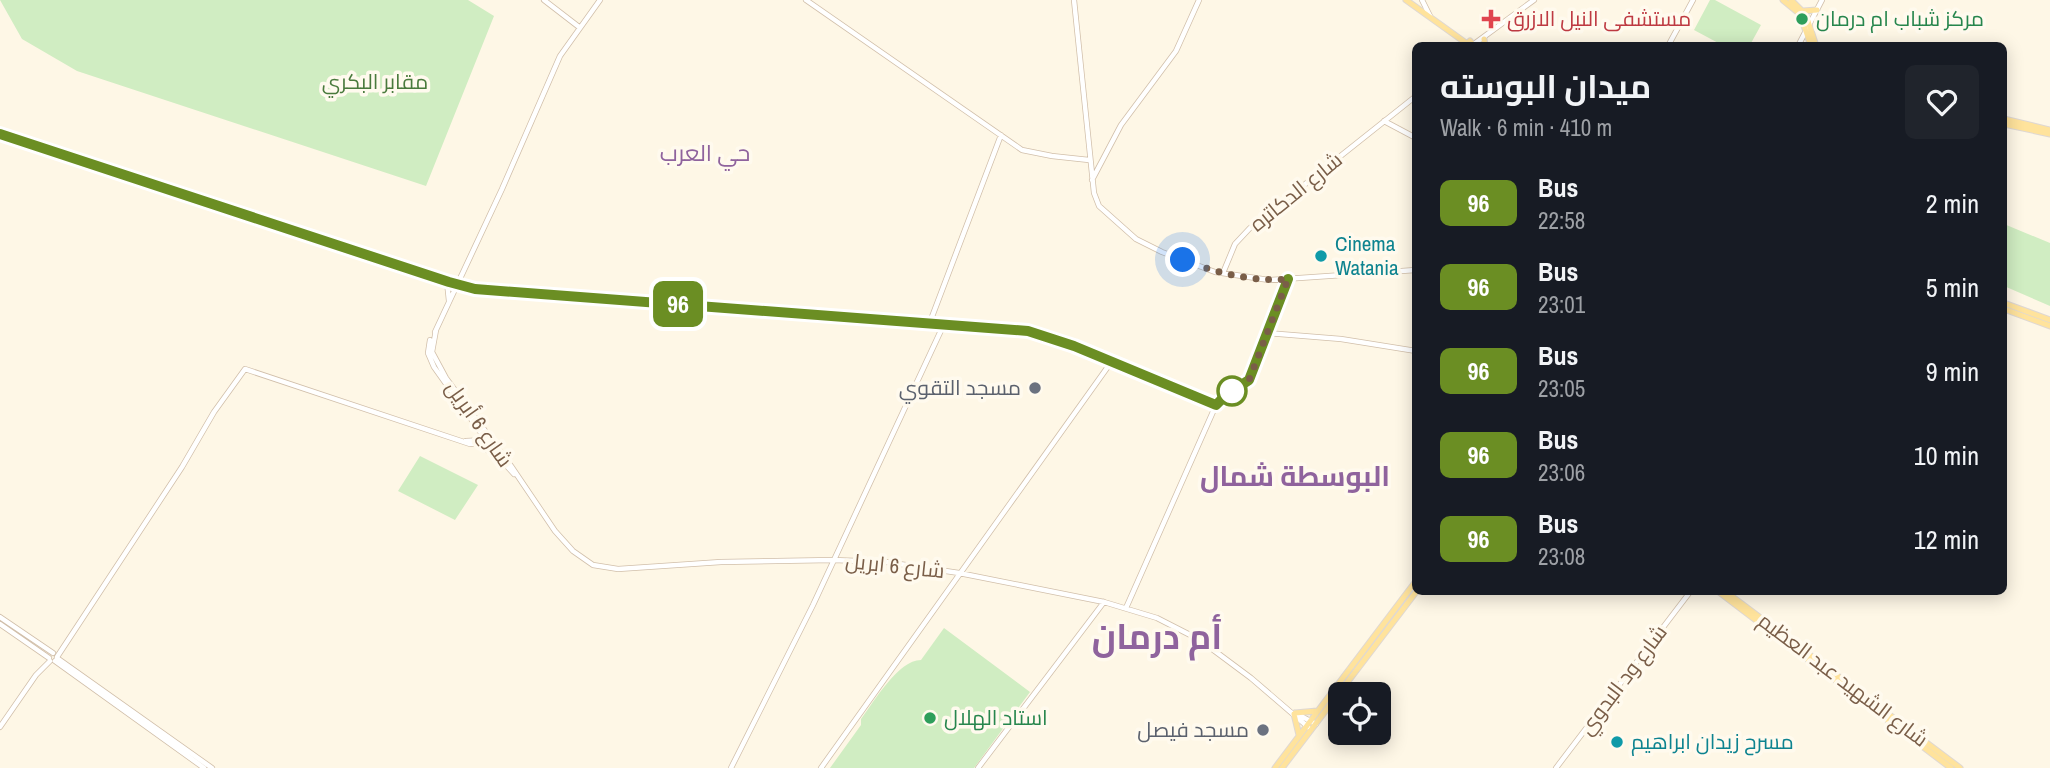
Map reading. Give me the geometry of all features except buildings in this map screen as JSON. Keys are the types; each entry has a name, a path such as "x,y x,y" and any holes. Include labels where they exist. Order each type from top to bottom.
{"main road":[{"path":"1406,0 1431,20 1468,42"},
{"path":"1783,0 1796,10 1808,27"},
{"path":"1791,0 1803,11 1813,42"},
{"path":"1803,11 1817,10"},
{"path":"2007,122 2050,132"},
{"path":"2007,304 2050,323"},
{"path":"2007,310 2050,323"},
{"path":"1275,768 1299,736 1311,725 1317,711 1412,586"},
{"path":"1282,768 1311,725 1414,595"},
{"name":"شارع الشهيد عبد العظيم","path":"1723,595 1939,756 1960,768"},
{"name":"شارع الشهيد عبد العظيم","path":"1730,595 1758,619"},
{"path":"1299,736 1291,711 1317,711"},
{"name":"شارع الشهيد عبد العظيم","path":"1939,756 1951,768"}],"street":[{"path":"544,0 579,27"},
{"name":"شارع 6 أبريل","path":"514,474 443,382 429,357 429,345 560,56 600,0"},
{"path":"806,0 1028,152 1089,160"},
{"path":"1074,0 1088,152 1096,200 1099,206 1136,239 1162,252 1223,274 1260,279 1412,271"},
{"path":"1092,181 1121,125 1176,51 1199,0"},
{"path":"1416,0 1422,12"},
{"path":"1422,0 1431,20"},
{"path":"1485,40 1534,0"},
{"path":"1670,42 1693,0"},
{"path":"1800,42 1822,0"},
{"name":"شارع الدكاتره","path":"1223,274 1235,244 1250,228 1412,99"},
{"path":"1384,121 1412,136"},
{"path":"0,134 475,289 930,322 1032,332 1112,361 1216,405"},
{"path":"930,322 1001,135"},
{"path":"1126,608 1216,405 1249,380 1288,279"},
{"path":"446,281 449,302"},
{"path":"731,768 813,605 944,324"},
{"name":"شارع 6 أبريل","path":"436,330 431,350 434,358 496,454 514,474"},
{"path":"1268,333 1341,339 1412,350"},
{"path":"821,768 1112,361"},
{"path":"0,727 36,675 67,643 182,467 214,412 245,369 474,444 496,454"},
{"path":"465,441 476,436 477,427"},
{"path":"465,441 488,440"},
{"path":"474,444 488,440"},
{"name":"شارع 6 ابريل","path":"514,474 566,545 586,562 600,568 833,560 886,562 959,573 1104,602 1157,618 1200,640 1311,725"},
{"name":"شارع ود البدوي","path":"1556,768 1688,595"},
{"path":"978,768 1104,602"},
{"path":"0,617 212,768"},
{"path":"0,624 54,657"},
{"path":"121,705 204,768"}],"green space":[{"name":"مقابر البكري","path":"0,0 468,0 494,16 426,186 77,71 22,39"},
{"path":"1710,0 1715,0 1761,25 1752,42 1716,42 1694,30"},
{"path":"2007,225 2050,243 2050,306 2007,287"},
{"path":"420,456 478,485 455,520 398,491"},
{"name":"استاد الهلال","path":"944,628 1030,692 974,768 830,768 887,683 904,667 921,660"}],"bus line":[{"name":"96","path":"0,134 475,289 1028,331 1074,346 1216,405 1249,380 1288,279"}],"place":[{"name":"مستشفى النيل الازرق","path":"1491,19"},
{"name":"مركز شباب ام درمان","path":"1802,19"},
{"name":"Cinema Watania","path":"1321,256"},
{"name":"مسجد التقوي","path":"1035,388"},
{"name":"استاد الهلال","path":"930,718"},
{"name":"مسجد فيصل","path":"1263,730"},
{"name":"مسرح زيدان ابراهيم","path":"1617,742"}],"district":[{"name":"حي العرب","path":"705,153"},
{"name":"البوسطة شمال","path":"1295,476"},
{"name":"أم درمان","path":"1157,637"}],"route":[{"path":"1183,260 1219,273 1269,280 1288,279 1249,380 1232,391"}]}
